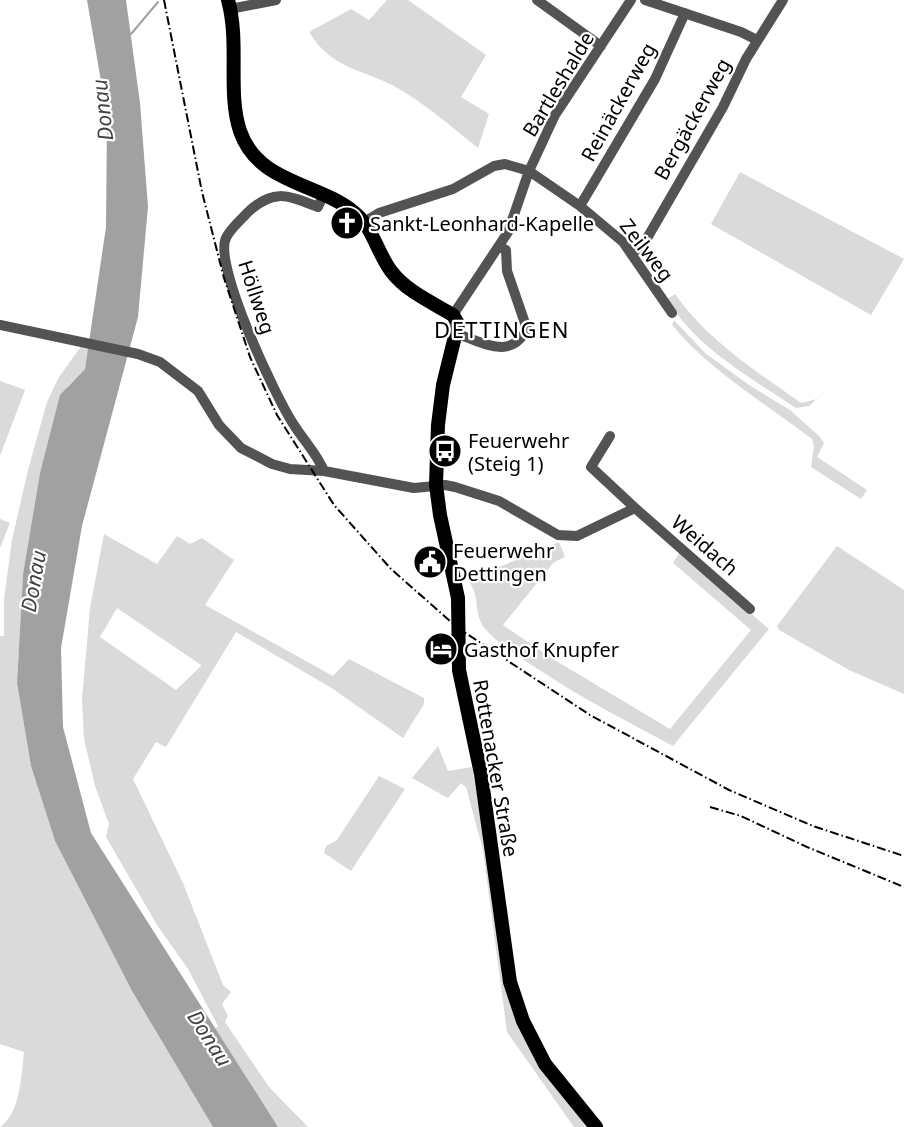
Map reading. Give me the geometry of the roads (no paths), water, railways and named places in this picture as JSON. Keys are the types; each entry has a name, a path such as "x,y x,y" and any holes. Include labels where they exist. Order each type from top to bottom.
{"main road":[{"path":"229,5 234,33 237,113 240,132 250,152 264,166 347,207 364,222 390,270 401,282 453,315"},
{"name":"Rottenacker Straße","path":"453,315 458,324 443,385 438,425 436,485 440,515 458,598 459,670 481,774 510,982 523,1021 545,1064 596,1127"}],"street":[{"path":"229,5 276,0"},
{"path":"537,0 601,46"},
{"name":"Bartleshalde","path":"453,315 500,247 514,218 529,171 555,115 631,0"},
{"path":"645,0 741,32 757,40"},
{"name":"Bergäckerweg","path":"632,254 646,240 723,107 757,40 783,0"},
{"name":"Reinäckerweg","path":"579,206 655,79 685,13"},
{"path":"364,222 379,213 453,189 494,166 505,164 529,171"},
{"name":"Zeilweg","path":"529,171 609,228 632,254 672,313"},
{"name":"Höllweg","path":"323,196 318,207 285,195 276,195 256,204 226,237 223,249 236,297 260,360 294,425 320,460 324,471"},
{"path":"457,334 497,348 515,344 527,329 507,271 507,250 500,247"},
{"path":"0,325 138,354 160,362 187,380 198,391 219,424 241,448 254,457 290,469 324,471 414,488 436,485 455,487 499,501 567,538 577,536 635,508"},
{"name":"Weidach","path":"610,436 591,467 750,609"}],"water":[{"name":"Donau","path":"87,0 126,0 140,103 148,207 138,317 82,526 61,648 63,727 91,833 278,1127 213,1127 132,991 55,841 31,766 17,683 23,574 40,473 60,395 85,369 106,227 107,116"}],"waterway":[{"path":"131,34 158,2"}],"railway":[{"path":"164,0 202,192 224,278 250,357 277,415 334,505 391,569 458,628 590,715 729,790 813,826 904,856"},
{"path":"710,807 741,816 807,847 904,887"}],"place":[{"name":"Sankt-Leonhard-Kapelle","path":"347,223"},
{"name":"Feuerwehr (Steig 1)","path":"445,451"},
{"name":"Feuerwehr Dettingen","path":"430,562"},
{"name":"Gasthof Knupfer","path":"441,649"}],"district":[{"name":"DETTINGEN","path":"502,329"}]}
